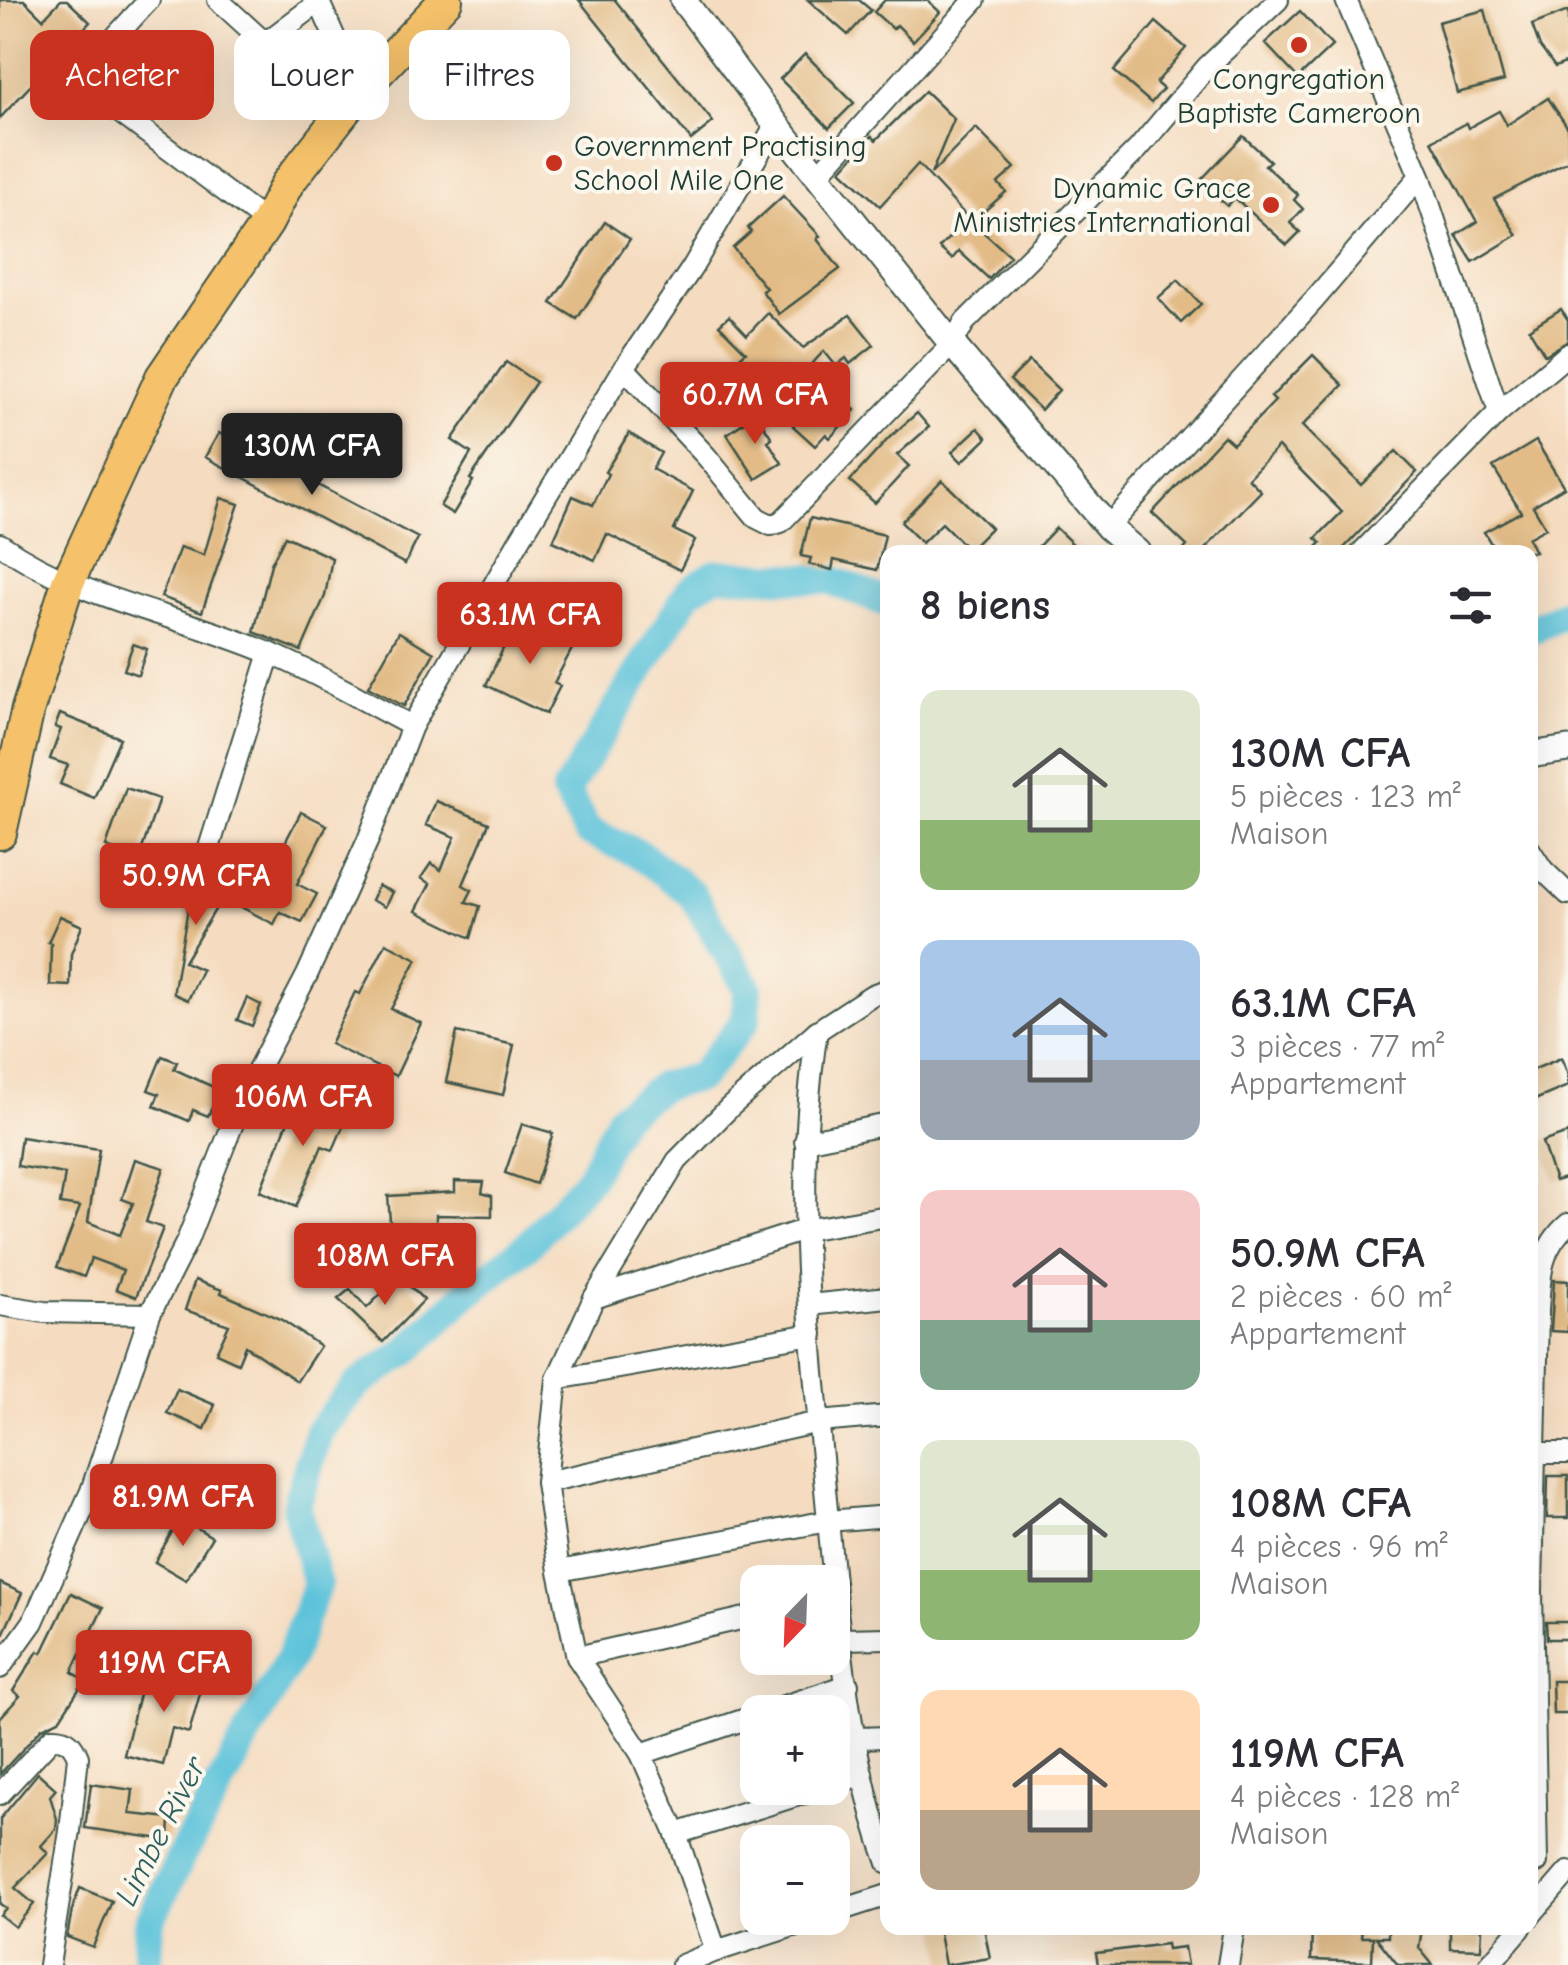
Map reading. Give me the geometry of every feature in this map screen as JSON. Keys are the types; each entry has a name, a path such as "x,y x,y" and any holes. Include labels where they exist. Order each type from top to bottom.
{"highway":[{"path":"389,60 446,0"},
{"path":"0,833 28,708 68,582 162,377 267,224 287,184 337,120"}],"street":[{"path":"150,0 96,58 112,106 267,224"},
{"path":"218,0 251,30"},
{"path":"683,0 776,124 952,344 1108,527 1129,545"},
{"path":"817,176 976,0"},
{"path":"624,368 757,518 771,526 781,522 952,344 965,322 1138,150 1207,68 1278,0"},
{"path":"1346,0 1420,176 1499,412"},
{"path":"283,30 319,2 331,30"},
{"path":"0,1668 32,1622 91,1490 150,1314 186,1241 242,1100 307,974 360,856 412,726 624,368 692,268 776,124"},
{"path":"1108,527 1315,299 1420,176"},
{"path":"1369,545 1499,412 1568,354"},
{"path":"0,544 29,564 68,582 270,653 412,726"},
{"path":"209,848 270,653"},
{"path":"1538,754 1568,749"},
{"path":"1538,862 1568,894"},
{"path":"716,1950 676,1834 641,1754 577,1657 546,1482 556,1379 594,1298 677,1161 730,1107 818,1031 880,992"},
{"path":"818,1031 805,1141 804,1230 831,1565"},
{"path":"805,1141 880,1126"},
{"path":"594,1298 804,1230 880,1217"},
{"path":"1538,1337 1541,1267 1546,1248 1568,1224"},
{"path":"809,1305 880,1298"},
{"path":"0,1305 44,1312 150,1314"},
{"path":"556,1379 812,1334"},
{"path":"546,1482 819,1422 880,1417"},
{"path":"1538,1453 1568,1453"},
{"path":"559,1571 828,1521 880,1517"},
{"path":"577,1657 740,1619"},
{"path":"850,1639 880,1638"},
{"path":"847,1675 862,1775 880,1843"},
{"path":"818,1695 848,1685"},
{"path":"641,1754 740,1721"},
{"path":"856,1738 880,1736"},
{"path":"0,1794 52,1738 74,1746 78,1756 72,1818 49,1965"},
{"path":"850,1779 862,1775"},
{"path":"676,1834 767,1805"},
{"path":"1538,1862 1568,1870 1538,1906"},
{"path":"850,1907 880,1898"},
{"path":"682,1965 764,1935"},
{"path":"1228,1965 1233,1935"},
{"path":"1488,1965 1514,1935"}],"building":[{"path":"0,0 24,0 43,19 61,0 67,0 90,22 82,30 30,30 30,86 0,118"},
{"path":"579,0 615,0 713,122 691,140"},
{"path":"808,0 859,0 871,10 848,35"},
{"path":"885,0 927,0 940,12 913,41 897,25 893,29 874,12"},
{"path":"1485,10 1504,81 1457,93 1438,22"},
{"name":"Congregation Baptiste Cameroon","path":"1300,11 1332,46 1298,78 1265,43"},
{"path":"1568,11 1568,62 1555,67 1540,47 1532,25"},
{"path":"1156,22 1186,48 1156,83 1163,89 1151,103 1114,71"},
{"path":"805,54 854,103 829,128 780,79"},
{"path":"925,91 954,119 931,174 976,128 1015,168 998,183 1006,192 972,222 1010,256 989,279 959,251 952,259 939,248 968,218 918,164 880,206 841,170 872,136 876,140"},
{"path":"1548,98 1568,128 1568,161 1494,199 1517,235 1473,262 1456,235 1477,222 1432,141 1499,111 1507,125"},
{"path":"1243,136 1270,161 1265,165 1298,195 1294,200 1303,209 1290,223 1300,232 1287,245 1235,198 1227,206 1200,181"},
{"path":"783,196 820,236 817,239 840,269 779,314 762,291 766,288 733,248 751,232 748,228"},
{"path":"605,222 630,239 577,319 551,303"},
{"path":"1178,280 1201,304 1181,323 1158,298"},
{"path":"1561,309 1568,320 1568,341 1545,355 1529,329"},
{"path":"768,313 803,348 850,315 874,345 850,364 846,358 836,366 824,351 798,379 818,397 828,385 855,410 830,438 826,434 815,446 793,426 802,416 780,395 771,405 759,394 767,384 741,356 746,352 719,325 729,316 747,335"},
{"path":"1313,355 1343,385 1302,426 1361,485 1396,451 1417,472 1347,545 1319,545 1316,538 1342,512 1278,447 1248,478 1261,491 1209,545 1186,545 1152,513 1224,436 1233,444 1275,401 1271,397"},
{"path":"1029,361 1059,390 1041,410 1010,380"},
{"path":"506,362 536,382 470,479 473,481 453,514 440,506 471,453 452,440"},
{"path":"917,413 929,427 897,455 909,466 875,503 850,481"},
{"path":"756,414 782,463 756,479 727,434"},
{"path":"978,428 987,438 962,462 952,452"},
{"path":"219,433 418,538 405,564 205,457"},
{"path":"629,433 661,453 652,469 693,491 674,530 695,540 680,570 607,534 595,560 553,541 573,496 593,505 608,474 605,472"},
{"path":"1536,441 1564,487 1533,506 1546,528 1528,538 1532,545 1492,545 1484,532 1521,512 1493,467"},
{"path":"942,480 991,528 974,545 964,545 942,523 922,543 901,522"},
{"path":"221,498 239,504 202,612 161,597 180,547 204,555"},
{"path":"810,518 885,535 877,570 834,560 832,570 809,564 811,558 801,556"},
{"path":"1056,528 1074,545 1040,545"},
{"path":"285,536 332,558 325,596 301,651 254,632 271,564"},
{"path":"517,619 573,647 554,683 560,686 546,714 486,685"},
{"path":"399,632 434,653 404,706 368,687"},
{"path":"133,644 147,649 138,675 124,670"},
{"path":"60,714 120,738 94,798 60,784 68,765 50,759 61,729 55,727"},
{"path":"126,788 159,799 139,858 106,847"},
{"path":"436,801 489,823 463,885 472,890 466,902 480,906 471,938 416,911 430,884 421,878 431,863 441,870 455,837 426,825"},
{"path":"301,812 327,825 297,884 317,894 302,922 280,912 274,924 239,906 247,891 257,896"},
{"path":"195,868 228,888 184,962 202,970 188,1000 174,994 174,989"},
{"path":"378,886 392,892 385,907 371,900"},
{"path":"60,916 82,926 71,954 70,986 50,985 48,942"},
{"path":"386,943 417,959 391,1009 421,1023 396,1076 330,1044 355,992 360,994"},
{"path":"247,998 261,1005 252,1026 237,1020"},
{"path":"457,1032 514,1045 503,1095 446,1082"},
{"path":"162,1056 177,1062 174,1069 220,1090 208,1116 193,1110 189,1121 154,1106 159,1094 148,1090"},
{"path":"1561,1058 1568,1086 1538,1099 1538,1068"},
{"path":"328,1096 352,1106 333,1150 322,1146 296,1207 260,1191 295,1104 319,1115"},
{"path":"522,1124 553,1133 536,1184 505,1173"},
{"path":"1568,1133 1568,1177 1555,1181 1542,1142"},
{"path":"21,1137 99,1149 88,1222 120,1235 133,1203 122,1199 135,1159 164,1168 146,1222 163,1228 136,1297 116,1289 123,1270 91,1258 84,1277 57,1267 80,1207 60,1204 65,1174 17,1166"},
{"path":"455,1181 484,1182 482,1193 492,1196 492,1216 436,1215 436,1273 397,1274 396,1233 391,1233 388,1196 455,1192"},
{"path":"399,1276 424,1300 383,1342 338,1299 350,1289 367,1308"},
{"path":"195,1280 282,1320 320,1346 297,1381 245,1346 238,1363 216,1353 229,1325 185,1310"},
{"path":"1554,1280 1568,1281 1568,1332 1551,1331"},
{"path":"177,1389 215,1405 205,1429 167,1413"},
{"path":"1548,1476 1568,1476 1568,1518 1547,1518"},
{"path":"180,1518 212,1537 186,1580 155,1562"},
{"path":"0,1583 22,1593 0,1641"},
{"path":"71,1593 103,1608 72,1672 85,1680 59,1720 42,1728 0,1774 0,1718 20,1696 13,1691 38,1651 42,1653"},
{"path":"1546,1622 1568,1622 1568,1639 1547,1639"},
{"path":"165,1670 206,1672 189,1733 172,1728 163,1765 124,1755 141,1686 162,1691"},
{"path":"1552,1681 1568,1681 1568,1714 1553,1714"},
{"path":"38,1773 56,1789 50,1796 56,1829 41,1846 48,1853 15,1888 34,1904 15,1927 0,1915 6,1908 0,1904 0,1819"},
{"path":"91,1784 133,1790 130,1814 170,1818 169,1840 85,1828"},
{"path":"80,1888 112,1901 93,1947 67,1937"},
{"path":"939,1935 985,1935 990,1958 945,1965"},
{"path":"1312,1935 1373,1937 1372,1962 1311,1960"},
{"path":"1421,1935 1419,1948 1433,1965 1398,1965 1376,1937"},
{"path":"1450,1935 1482,1935 1481,1949 1450,1948"},
{"path":"1166,1944 1167,1949 1184,1947 1187,1965 1098,1965 1096,1953"}],"waterway":[{"name":"Limbe River","path":"147,1965 149,1923 289,1660 317,1584 296,1507 319,1431 357,1385 407,1351 465,1295 528,1245 589,1178 621,1116 662,1086 700,1077 746,1020 748,988 691,893 641,855 587,831 566,791 689,591 716,574 831,580 880,600"},
{"name":"Limbe River","path":"1538,626 1568,612"}],"place":[{"name":"Congregation Baptiste Cameroon","path":"1299,45"},
{"name":"Government Practising School Mile One","path":"554,163"},
{"name":"Dynamic Grace Ministries International","path":"1271,205"}]}
